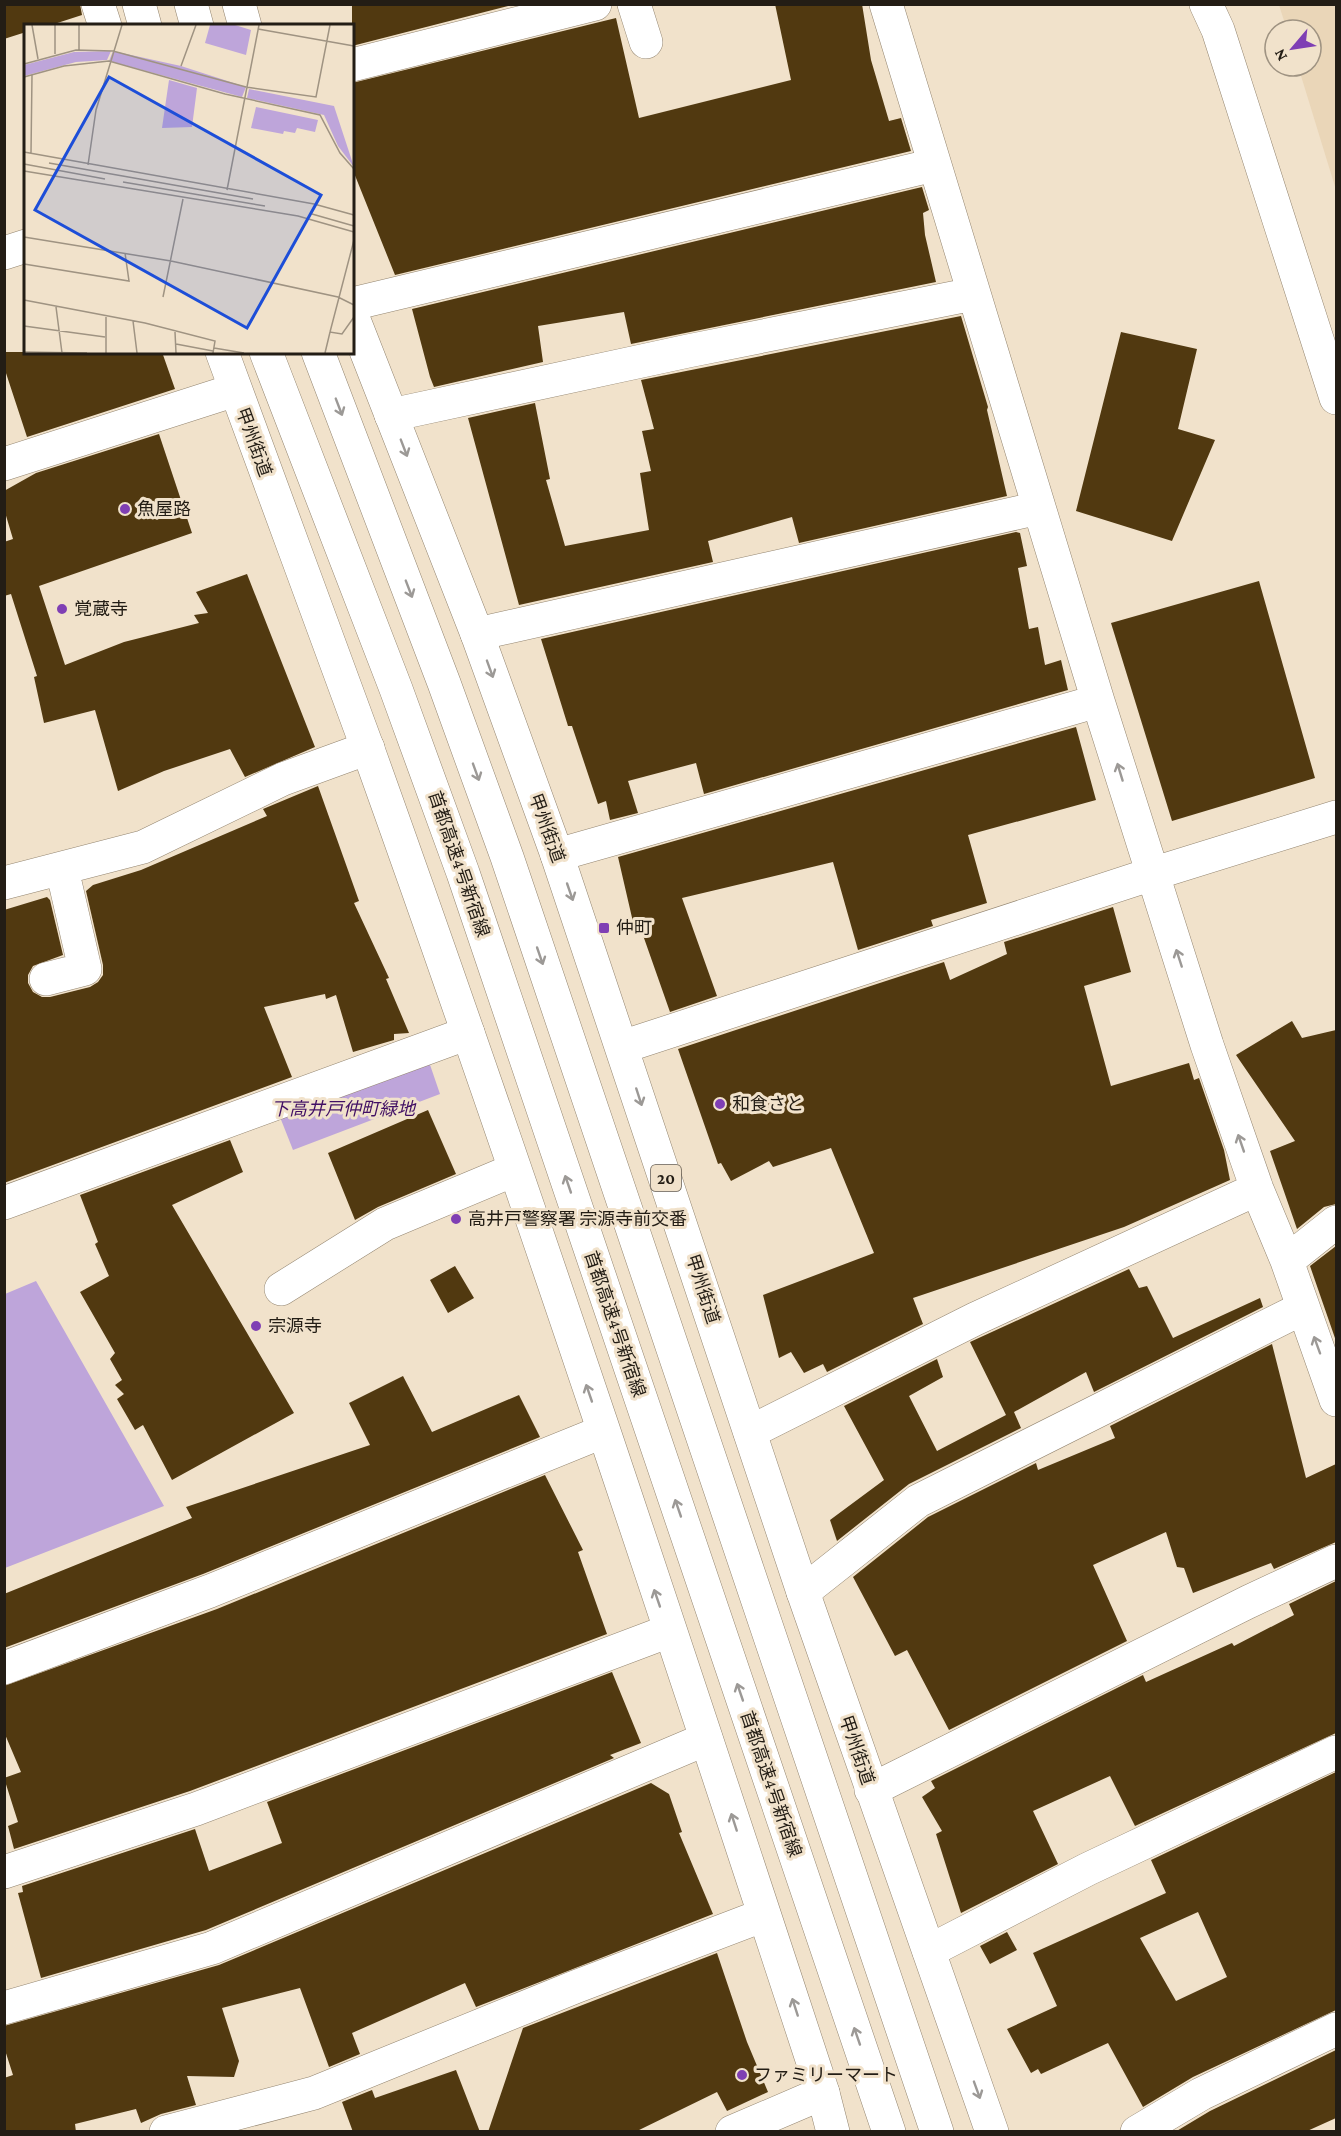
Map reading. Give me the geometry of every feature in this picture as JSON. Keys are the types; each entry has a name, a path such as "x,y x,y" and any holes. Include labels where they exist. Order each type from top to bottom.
{"main road":[{"path":"98,4 104,24"},
{"path":"139,4 144,24"},
{"path":"191,4 196,24"},
{"path":"238,4 244,24"},
{"path":"354,64 595,4"},
{"path":"634,4 646,42"},
{"path":"886,4 1152,874 1257,1189 1287,1261 1336,1400"},
{"path":"1206,4 1218,30 1336,398"},
{"path":"354,304 934,165"},
{"path":"4,253 24,247"},
{"path":"391,415 973,294"},
{"name":"甲州街道","path":"354,320 477,634 557,855 803,1592 992,2132"},
{"name":"甲州街道","path":"223,354 368,748 468,1033 706,1739 823,2093 833,2132"},
{"name":"首都高速4号新宿線","path":"267,354 396,689 463,873 889,2132"},
{"path":"319,354 444,683 507,857 938,2132"},
{"path":"4,464 235,390"},
{"path":"477,634 1039,508"},
{"path":"557,855 1098,701"},
{"path":"4,883 143,847 284,779 368,748"},
{"path":"622,1047 1152,874 1336,817"},
{"path":"46,979 85,969 62,869"},
{"path":"4,1203 468,1033"},
{"path":"281,1289 385,1224 514,1170"},
{"path":"750,1432 975,1319 1257,1189"},
{"path":"1287,1261 1336,1222"},
{"path":"803,1592 918,1501 1303,1308"},
{"path":"4,1668 210,1591 602,1432"},
{"path":"871,1790 1336,1561"},
{"path":"4,1872 196,1809 669,1630"},
{"path":"4,2008 212,1948 706,1739"},
{"path":"928,1951 1088,1869 1336,1752"},
{"path":"166,2132 314,2093 575,1987 764,1915"},
{"path":"1137,2132 1201,2094 1336,2029"},
{"path":"732,2132 823,2093"}],"shaded area":[{"path":"1279,5 1336,5 1336,190 1302,78 1323,78 1323,18 1283,18"}],"green space":[{"name":"下高井戸仲町緑地","path":"427,1056 440,1094 293,1150 278,1112"},
{"path":"36,1281 164,1506 5,1568 5,1294"}],"building":[{"path":"4,4 80,4 82,15 54,24 24,24 24,33 4,39"},
{"path":"352,4 516,4 354,45 354,24 352,24"},
{"path":"775,4 862,4 871,60 889,121 901,118 911,151 395,275 354,173 354,83 616,18 639,118 791,80"},
{"path":"922,187 929,210 923,213 925,235 936,282 631,344 624,312 538,326 543,362 434,387 430,377 412,309"},
{"path":"961,316 988,407 1007,496 799,543 792,517 708,541 713,562 519,605 468,418 535,403 550,479 546,480 565,546 649,530 640,473 651,471 642,431 654,429 641,380"},
{"path":"1121,332 1197,349 1178,429 1215,440 1172,541 1076,511"},
{"path":"4,352 163,354 175,389 27,437 4,367"},
{"path":"159,434 192,533 39,586 65,665 124,642 199,623 194,615 208,613 196,592 247,574 315,747 245,777 230,749 164,771 118,791 95,710 44,723 34,677 37,676 11,594 4,596 4,542 13,539 4,509 4,491 36,473"},
{"path":"1016,532 1020,533 1027,566 1018,568 1029,629 1038,627 1045,665 1061,660 1068,690 704,794 696,763 628,781 638,813 610,820 606,801 598,804 572,726 568,726 541,639"},
{"path":"1259,581 1315,778 1172,821 1111,623"},
{"path":"1076,727 1096,800 968,835 987,903 931,920 933,926 858,950 833,862 682,898 717,996 670,1012 638,921 633,922 618,857"},
{"path":"318,786 359,901 354,903 389,978 386,979 409,1033 394,1034 394,1040 353,1052 336,995 326,999 325,994 264,1007 292,1077 4,1183 4,910 47,897 50,900 63,955 33,966 28,975 28,983 33,992 42,997 50,997 90,987 103,975 103,965 86,891 93,885 141,870 267,816 263,809"},
{"path":"1113,907 1131,972 1084,986 1111,1086 1189,1063 1194,1080 1199,1078 1224,1150 1230,1180 1124,1227 913,1298 923,1324 827,1372 823,1364 804,1373 791,1352 779,1358 763,1295 874,1253 831,1148 773,1167 769,1161 731,1181 721,1163 718,1164 678,1049 944,962 950,980 1007,954 1004,942"},
{"path":"1292,1021 1302,1038 1336,1030 1336,1204 1324,1207 1297,1229 1270,1151 1295,1141 1236,1055"},
{"path":"428,1110 456,1174 378,1207 355,1220 328,1153"},
{"path":"230,1140 243,1172 172,1205 294,1413 172,1480 143,1425 135,1430 117,1399 124,1394 115,1385 122,1380 110,1359 115,1353 80,1292 109,1276 95,1244 98,1242 80,1195"},
{"path":"1336,1246 1336,1341 1310,1266"},
{"path":"455,1266 474,1298 448,1313 430,1280"},
{"path":"1129,1269 1139,1288 1147,1286 1173,1338 1260,1298 1263,1307 1094,1392 1086,1372 1014,1412 1021,1428 909,1484 837,1541 830,1520 884,1480 844,1406 937,1359 943,1377 909,1396 937,1451 1006,1415 970,1342"},
{"path":"1272,1344 1306,1478 1336,1464 1336,1542 1274,1569 1271,1563 1193,1593 1184,1568 1177,1567 1166,1532 1093,1565 1127,1641 949,1730 907,1650 895,1656 853,1577 928,1517 1036,1463 1038,1470 1115,1438 1110,1426"},
{"path":"403,1376 432,1432 519,1395 540,1437 203,1574 4,1648 4,1594 192,1518 186,1507 370,1445 349,1403"},
{"path":"545,1475 583,1550 578,1552 607,1634 190,1791 14,1849 8,1826 18,1822 4,1778 21,1772 4,1732 4,1686 217,1609"},
{"path":"1336,1581 1336,1733 1135,1826 1110,1776 1033,1811 1058,1864 961,1913 936,1834 942,1831 922,1797 935,1788 931,1781 1143,1675 1146,1682 1232,1643 1234,1646 1294,1615 1289,1604"},
{"path":"612,1672 641,1743 610,1755 614,1758 206,1930 41,1978 18,1893 23,1892 22,1886 195,1829 209,1871 282,1843 267,1802"},
{"path":"1336,1772 1336,2010 1193,2077 1143,2107 1108,2043 1041,2074 1038,2069 1031,2073 1007,2029 1057,2006 1033,1953 1166,1893 1151,1860","holes":["1198,1912 1227,1977 1176,2001 1140,1938"]},
{"path":"651,1783 669,1794 682,1832 679,1833 713,1914 476,2007 465,1983 352,2033 360,2054 329,2067 300,1988 222,2008 239,2061 234,2077 187,2076 196,2105 161,2114 141,2123 136,2109 75,2124 76,2132 4,2132 4,2078 13,2075 4,2047 4,2026 219,1965"},
{"path":"1007,1932 1017,1950 990,1964 980,1946"},
{"path":"717,1953 747,2042 768,2092 727,2111 717,2092 635,2132 488,2132 523,2028"},
{"path":"1336,2050 1336,2118 1305,2132 1175,2132 1210,2111"},
{"path":"456,2070 480,2132 353,2132 342,2102 372,2090 375,2098"}],"place":[{"name":"魚屋路","path":"125,509"},
{"name":"覚蔵寺","path":"62,609"},
{"name":"仲町","path":"604,928"},
{"name":"和食さと","path":"720,1104"},
{"name":"高井戸警察署 宗源寺前交番","path":"456,1219"},
{"name":"宗源寺","path":"256,1326"},
{"name":"ファミリーマート","path":"742,2075"}]}
